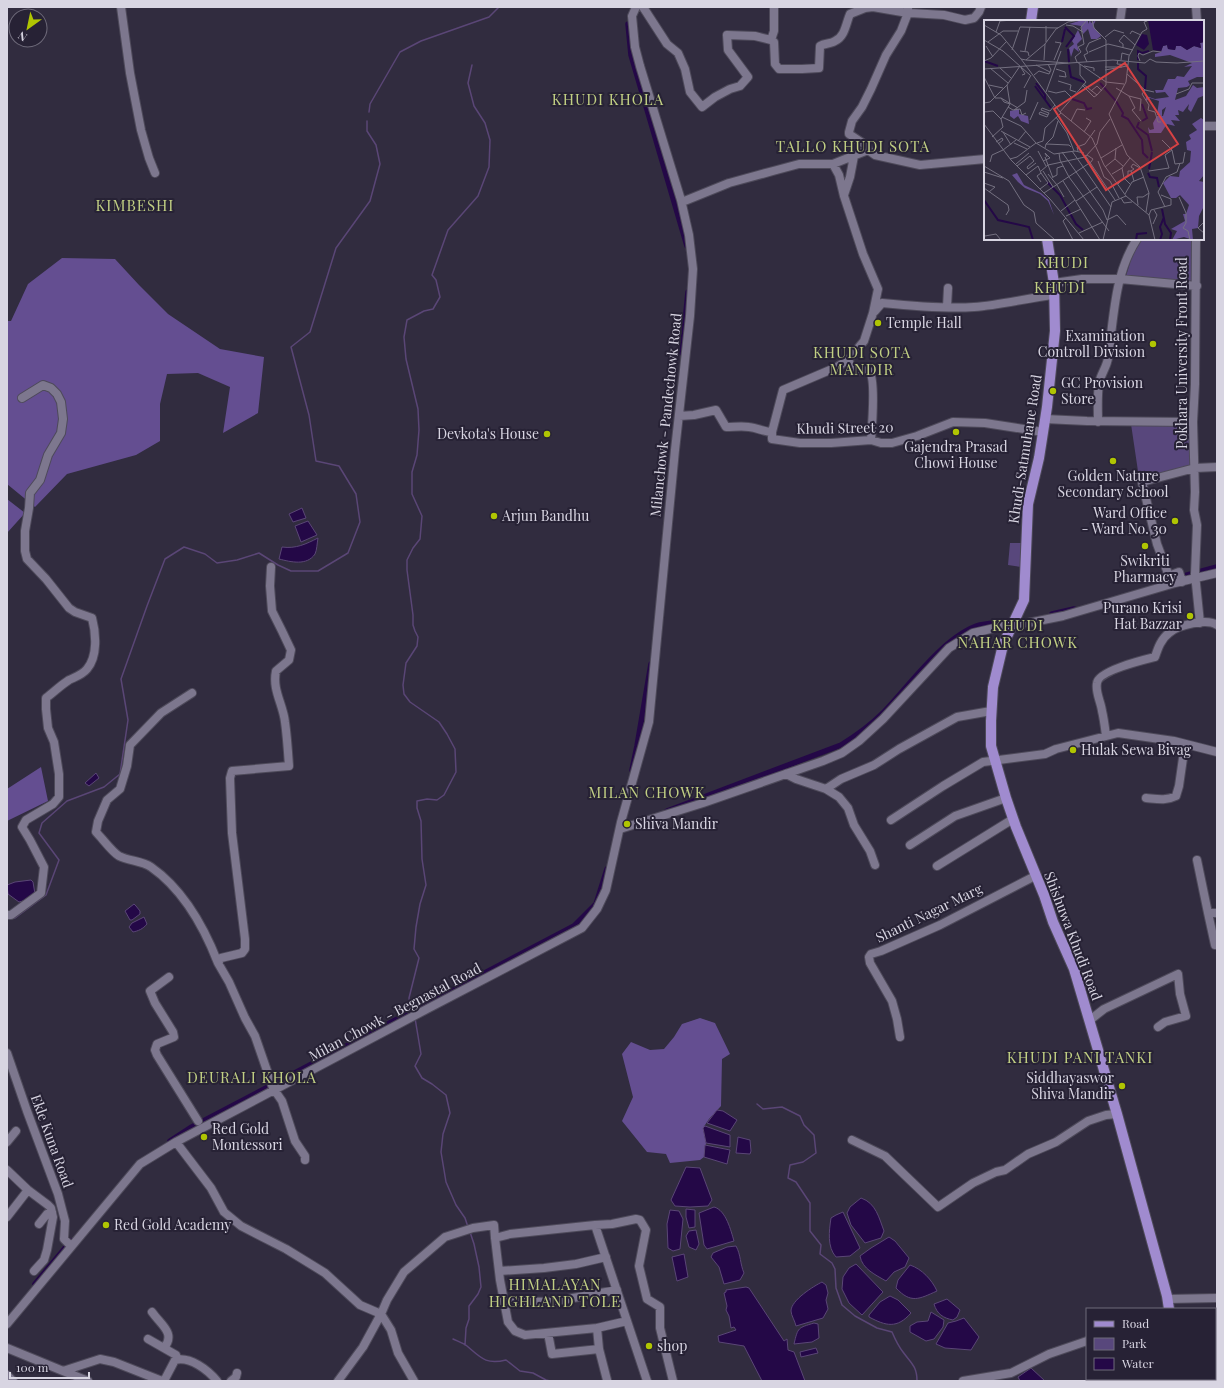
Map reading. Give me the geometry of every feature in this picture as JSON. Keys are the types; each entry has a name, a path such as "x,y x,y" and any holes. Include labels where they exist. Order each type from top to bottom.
{"main road":[{"path":"1031,20 1033,7"},
{"name":"Khudi-Satmuhane Road","path":"991,711 993,687 1003,645 1024,600 1028,504 1039,458 1055,331 1054,283 1047,240"},
{"name":"Shishuwa Khudi Road","path":"991,711 991,746 1006,798 1053,922 1074,969 1117,1114 1169,1308"}],"street":[{"path":"121,7 130,73 141,130 148,158 155,173"},
{"name":"Milanchowk - Pandechowk Road","path":"620,829 649,722 675,450 690,316 693,269 689,235 682,202 635,47 632,16 636,7"},
{"path":"644,7 667,44 678,53 685,69 690,92 702,107 730,88 740,86 748,77 728,50 727,35 755,36 771,40 774,42 775,64 779,69 819,68 820,46 834,42 841,38 852,12 873,7 944,15 964,20 974,18 981,7"},
{"path":"771,40 774,32 774,7"},
{"path":"1120,20 1122,7"},
{"path":"1196,7 1197,20"},
{"path":"908,10 901,30 886,55 868,95 852,121 849,134 867,146 868,150 875,155 920,164 984,159"},
{"path":"1204,126 1217,126"},
{"path":"682,202 729,183 799,164 833,164 868,150"},
{"path":"844,196 850,177 854,156"},
{"path":"679,416 694,415 716,410 726,427 748,427 769,432 783,390 837,367 849,359 864,341 873,313 878,289 863,254 844,196 839,175 833,164"},
{"path":"1098,422 1099,384 1108,361 1114,309 1120,279 1129,252 1136,240"},
{"name":"Pokhara University Front Road","path":"1196,240 1194,510 1197,525 1195,578 1200,623"},
{"path":"1054,283 1082,279 1120,279 1196,286"},
{"path":"947,307 948,288"},
{"path":"877,295 882,303"},
{"path":"882,303 974,307 994,305 1037,296 1054,295"},
{"path":"873,313 882,303"},
{"path":"849,359 850,370"},
{"path":"837,367 850,370 868,371 871,373 873,385 871,440"},
{"path":"7,915 11,915 41,893 44,867 22,827 26,820 53,804 59,797 59,774 54,742 48,728 46,698 88,668 96,650 92,618 75,612 69,608 46,579 27,559 25,551 25,531 30,493 40,480 48,455 61,434 63,419 61,402 57,394 51,388 43,385 22,398"},
{"path":"1045,419 1098,422 1194,422"},
{"name":"Khudi Street 20","path":"769,432 774,440 800,444 871,440 881,443 892,443 917,436 953,422 985,423 1043,432"},
{"path":"1182,582 1179,572 1169,576 1157,544 1142,482 1195,468 1217,467"},
{"path":"218,963 221,958 242,953 245,949 232,833 230,778 232,771 289,766 286,721 278,697 274,678 276,671 289,660 291,650 272,611 270,586 271,567"},
{"path":"620,829 703,803 786,774 842,752 859,742 883,719 949,648 972,633 1014,620 1028,623 1063,616 1217,573"},
{"path":"1106,736 1097,689 1097,682 1100,676 1155,657 1160,643 1169,633 1183,625 1214,623 1217,625"},
{"path":"192,693 161,713 130,745 127,766 120,788 107,800 98,821 96,832 118,856 149,866 167,880 186,902 212,947 218,963 229,982 245,1018 255,1036 270,1080 282,1101 295,1141 305,1156 305,1160"},
{"path":"826,790 841,779 874,765 898,749 957,717 991,711"},
{"path":"891,820 983,762 1045,754 1056,749 1118,733 1174,741 1217,752"},
{"path":"1146,798 1162,800 1176,796 1179,786 1185,744"},
{"path":"786,774 826,790 839,797 848,808 854,825 870,851 875,865"},
{"path":"910,845 955,816 1006,798"},
{"path":"937,866 1013,819"},
{"name":"Milan Chowk - Begnastal Road","path":"7,1324 70,1246 140,1164 176,1142 274,1089 582,928 597,909 606,890 620,829"},
{"path":"1197,860 1215,946"},
{"name":"Shanti Nagar Marg","path":"900,1037 892,1001 870,963 869,957 871,954 881,952 940,925 1035,876"},
{"path":"1208,913 1217,913"},
{"path":"1090,1020 1104,1009 1178,974 1180,994 1186,1016 1165,1022 1158,1026"},
{"path":"168,977 150,991 155,1003 173,1032 174,1037 157,1044 155,1050 198,1121"},
{"name":"Ekle Kuna Road","path":"7,1053 27,1112 58,1194 65,1221 65,1237"},
{"path":"852,1140 885,1156 938,1207 973,1183 996,1172 1005,1170 1028,1154 1056,1142 1088,1121 1106,1115 1117,1114"},
{"path":"7,1142 16,1131"},
{"path":"176,1142 211,1188 224,1212 241,1226 286,1249 325,1273 360,1304 381,1314 391,1330 398,1353 414,1381"},
{"path":"7,1170 28,1190 51,1208 53,1218 44,1260 34,1271"},
{"path":"7,1217 28,1190"},
{"path":"39,1224 47,1214 52,1212"},
{"path":"495,1238 510,1234 595,1224 612,1224 636,1219 640,1220 646,1230 639,1266 647,1299 660,1307 660,1328 673,1381"},
{"path":"595,1224 647,1381"},
{"path":"338,1381 363,1347 387,1300 404,1272 445,1237 469,1229 494,1225 499,1271 508,1322 515,1331 525,1335 548,1333 597,1328 628,1321"},
{"path":"51,1230 65,1237 70,1246"},
{"path":"499,1271 569,1265 606,1257"},
{"path":"505,1301 551,1302 617,1290"},
{"path":"1167,1298 1217,1298"},
{"path":"152,1312 167,1331 169,1338 164,1348"},
{"path":"597,1328 599,1349 607,1380"},
{"path":"548,1333 552,1354 599,1349"},
{"path":"148,1339 176,1355 177,1359"},
{"path":"962,1381 1011,1373 1049,1354 1086,1341"},
{"path":"7,1348 88,1381"},
{"path":"63,1371 100,1359 114,1362 163,1381 177,1359"},
{"path":"177,1359 190,1360 207,1371 217,1381"},
{"path":"231,1381 236,1377 237,1373"},
{"path":"7,1375 13,1381"}],"green space":[{"path":"1141,240 1194,240 1194,284 1126,276 1132,256"},
{"path":"1131,424 1191,425 1192,466 1139,478"},
{"path":"1010,543 1022,543 1021,567 1008,565"}],"shaded area":[{"path":"62,258 115,259 168,314 220,349 264,357 258,413 223,433 230,387 198,373 167,374 160,404 160,441 136,455 67,474 35,507 7,484 7,321 11,321 28,284"},
{"path":"7,499 25,513 7,533"},
{"path":"41,767 48,801 7,821 7,789"},
{"path":"700,1018 715,1023 730,1054 722,1059 721,1106 703,1128 706,1143 704,1157 700,1160 670,1163 666,1154 647,1152 622,1121 633,1097 622,1054 631,1042 650,1050 664,1049 682,1024"}],"water":[{"path":"302,508 306,518 293,522 289,514"},
{"path":"308,521 317,535 301,542 295,526"},
{"path":"318,538 317,548 312,558 303,562 279,559 282,547 296,547"},
{"path":"96,773 99,778 89,786 85,783"},
{"path":"31,880 33,882 35,894 27,900 19,902 8,894 7,885 15,882"},
{"path":"134,904 140,911 140,914 130,920 125,911"},
{"path":"144,917 147,924 140,930 133,932 129,927 132,923"},
{"path":"717,1110 723,1111 737,1120 730,1131 707,1123"},
{"path":"705,1126 730,1135 730,1147 706,1143 703,1128"},
{"path":"738,1137 750,1140 750,1154 736,1153"},
{"path":"705,1145 730,1150 727,1164 704,1157"},
{"path":"686,1167 700,1168 712,1200 708,1206 675,1206 671,1200"},
{"path":"861,1198 866,1200 874,1207 884,1231 881,1238 865,1243 851,1225 847,1213 850,1207"},
{"path":"714,1207 725,1216 734,1241 707,1249 704,1245 699,1213"},
{"path":"686,1209 695,1210 695,1227 689,1228 686,1217"},
{"path":"670,1210 679,1211 683,1219 680,1249 673,1251 668,1248 667,1224"},
{"path":"843,1212 860,1248 850,1256 836,1257 830,1244 829,1233 831,1218"},
{"path":"696,1230 699,1244 696,1250 689,1247 686,1236 689,1231"},
{"path":"889,1237 895,1241 909,1258 905,1267 894,1272 886,1281 866,1268 861,1261 860,1256"},
{"path":"736,1246 744,1273 740,1280 724,1284 719,1267 711,1257 713,1253 727,1247"},
{"path":"684,1254 688,1277 677,1281 672,1257"},
{"path":"856,1264 883,1292 862,1315 849,1303 842,1289 843,1277 849,1268"},
{"path":"910,1265 919,1269 926,1275 937,1291 920,1298 911,1298 901,1293 896,1288 898,1280"},
{"path":"822,1282 826,1285 828,1293 826,1300 828,1309 823,1318 796,1326 791,1313 792,1307 799,1298"},
{"path":"746,1287 749,1288 784,1341 787,1339 788,1350 794,1352 805,1381 762,1381 744,1346 719,1342 718,1336 736,1330 734,1327 731,1328 729,1316 726,1310 727,1306 724,1293 726,1290"},
{"path":"890,1296 898,1300 911,1313 901,1322 896,1324 886,1324 869,1317 880,1302"},
{"path":"947,1299 960,1310 957,1317 953,1320 941,1315 934,1304"},
{"path":"931,1312 944,1320 943,1327 934,1339 926,1341 910,1332 910,1326 917,1322 928,1321"},
{"path":"964,1318 979,1337 971,1350 945,1348 936,1344 948,1323"},
{"path":"814,1323 818,1324 819,1338 812,1342 794,1344 798,1331 802,1327"},
{"path":"816,1348 818,1353 801,1357 800,1352"},
{"path":"1031,1368 1045,1381 1020,1381 1018,1377"}],"waterway":[{"path":"369,112 370,104 400,52 421,41 489,17 499,7"},
{"path":"628,24 631,55 687,246"},
{"name":"DEURALI KHOLA","path":"413,1013 409,998 419,958 414,949 416,927 420,904 426,885 422,859 421,821 417,808 417,801 427,799 437,800 444,795 456,772 455,749 447,734 439,722 410,702 404,694 403,685 406,663 417,646 418,637 413,625 407,560 413,548 420,539 422,516 412,494 412,472 417,455 419,430 418,409 406,359 404,337 407,320 424,311 433,309 440,297 436,280 432,275 448,230 478,196 489,167 490,140 485,123 474,106 468,83 472,65"},
{"path":"13,918 46,895 59,860 39,833 42,823 67,801 104,787 120,774 128,720 121,679 165,559 184,547 205,554 217,563 237,560 259,553 291,571 318,571 348,553 360,522 356,494 339,466 316,461 309,415 291,347 310,332 336,248 370,201 380,164 376,145 367,131 367,121"},
{"path":"682,353 688,292"},
{"path":"1156,585 1217,567"},
{"path":"1052,614 1074,609"},
{"path":"667,811 841,745 879,717 928,662 954,639 980,625 1010,621"},
{"path":"632,770 651,664"},
{"path":"170,1141 190,1128 574,926 596,904 607,869"},
{"name":"DEURALI KHOLA","path":"415,1018 421,1054 415,1066 422,1078 446,1095 450,1113 443,1134 441,1152 446,1182 456,1205 465,1218 468,1227"},
{"path":"757,1104 763,1109 782,1107 800,1116 804,1125 814,1135 816,1153 803,1162 790,1165 788,1178 796,1182 810,1203 810,1231 821,1245 820,1254 832,1263 835,1269 836,1288 842,1305 855,1316 877,1328 892,1332 900,1348 915,1368 917,1381"},
{"name":"DEURALI KHOLA","path":"465,1345 466,1328 469,1319 469,1306 478,1294 481,1287 479,1267 470,1232"},
{"path":"35,1284 71,1241"},
{"path":"453,1339 465,1345 484,1359 493,1362 506,1360 520,1371 533,1373 550,1381"}],"place":[{"name":"Temple Hall","path":"878,323"},
{"name":"Examination Controll Division","path":"1153,344"},
{"name":"GC Provision Store","path":"1053,391"},
{"name":"Gajendra Prasad Chowi House","path":"956,432"},
{"name":"Devkota's House","path":"547,434"},
{"name":"Golden Nature Secondary School","path":"1113,461"},
{"name":"Arjun Bandhu","path":"494,516"},
{"name":"Ward Office - Ward No. 30","path":"1175,521"},
{"name":"Swikriti Pharmacy","path":"1145,546"},
{"name":"Purano Krisi Hat Bazzar","path":"1190,616"},
{"name":"Hulak Sewa Bivag","path":"1073,750"},
{"name":"Shiva Mandir","path":"627,824"},
{"name":"Siddhayaswor Shiva Mandir","path":"1122,1086"},
{"name":"Red Gold Montessori","path":"204,1137"},
{"name":"Red Gold Academy","path":"106,1225"},
{"name":"shop","path":"649,1346"}],"district":[{"name":"KHUDI KHOLA","path":"608,100"},
{"name":"TALLO KHUDI SOTA","path":"853,147"},
{"name":"KIMBESHI","path":"135,206"},
{"name":"KHUDI","path":"1063,263"},
{"name":"KHUDI","path":"1060,288"},
{"name":"KHUDI SOTA MANDIR","path":"862,362"},
{"name":"KHUDI NAHAR CHOWK","path":"1018,634"},
{"name":"MILAN CHOWK","path":"647,793"},
{"name":"KHUDI PANI TANKI","path":"1080,1058"},
{"name":"DEURALI KHOLA","path":"252,1078"},
{"name":"HIMALAYAN HIGHLAND TOLE","path":"555,1294"}]}
